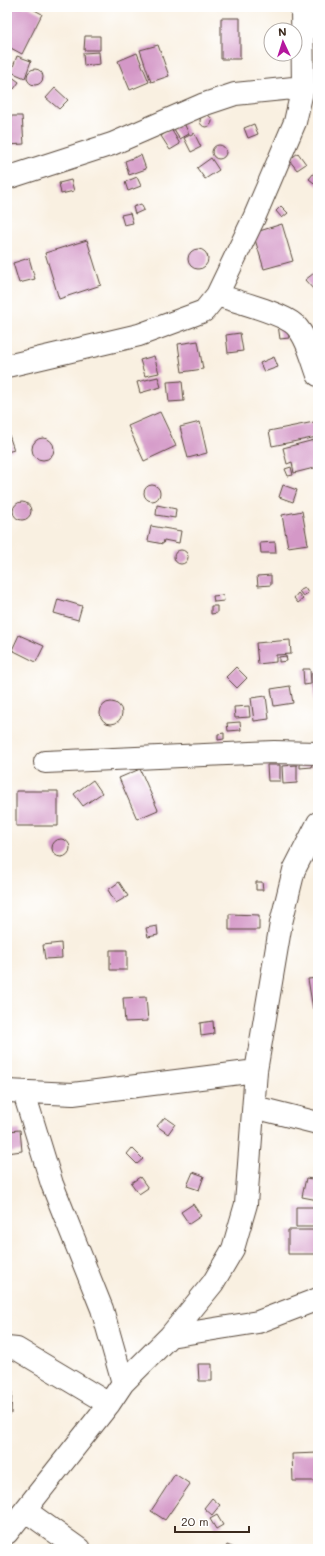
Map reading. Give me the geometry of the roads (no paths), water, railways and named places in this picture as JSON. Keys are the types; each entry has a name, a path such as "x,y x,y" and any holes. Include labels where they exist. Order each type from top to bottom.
{"street":[{"path":"7,366 139,335 204,311 218,295 254,218 295,122 304,86 302,7"},
{"path":"7,178 112,144 202,105 235,94 304,86"},
{"path":"218,295 280,316 294,324 301,333 318,375"},
{"path":"45,762 274,752 318,753"},
{"path":"7,1533 26,1511 109,1404 123,1383 170,1336 213,1283 233,1249 246,1204 256,1071 283,915 294,870 318,823"},
{"path":"123,1383 102,1309 15,1092 73,1094 256,1071"},
{"path":"254,1107 318,1123"},
{"path":"170,1336 258,1322 318,1299"},
{"path":"7,1348 16,1349 109,1404"},
{"path":"26,1511 79,1549"}]}
